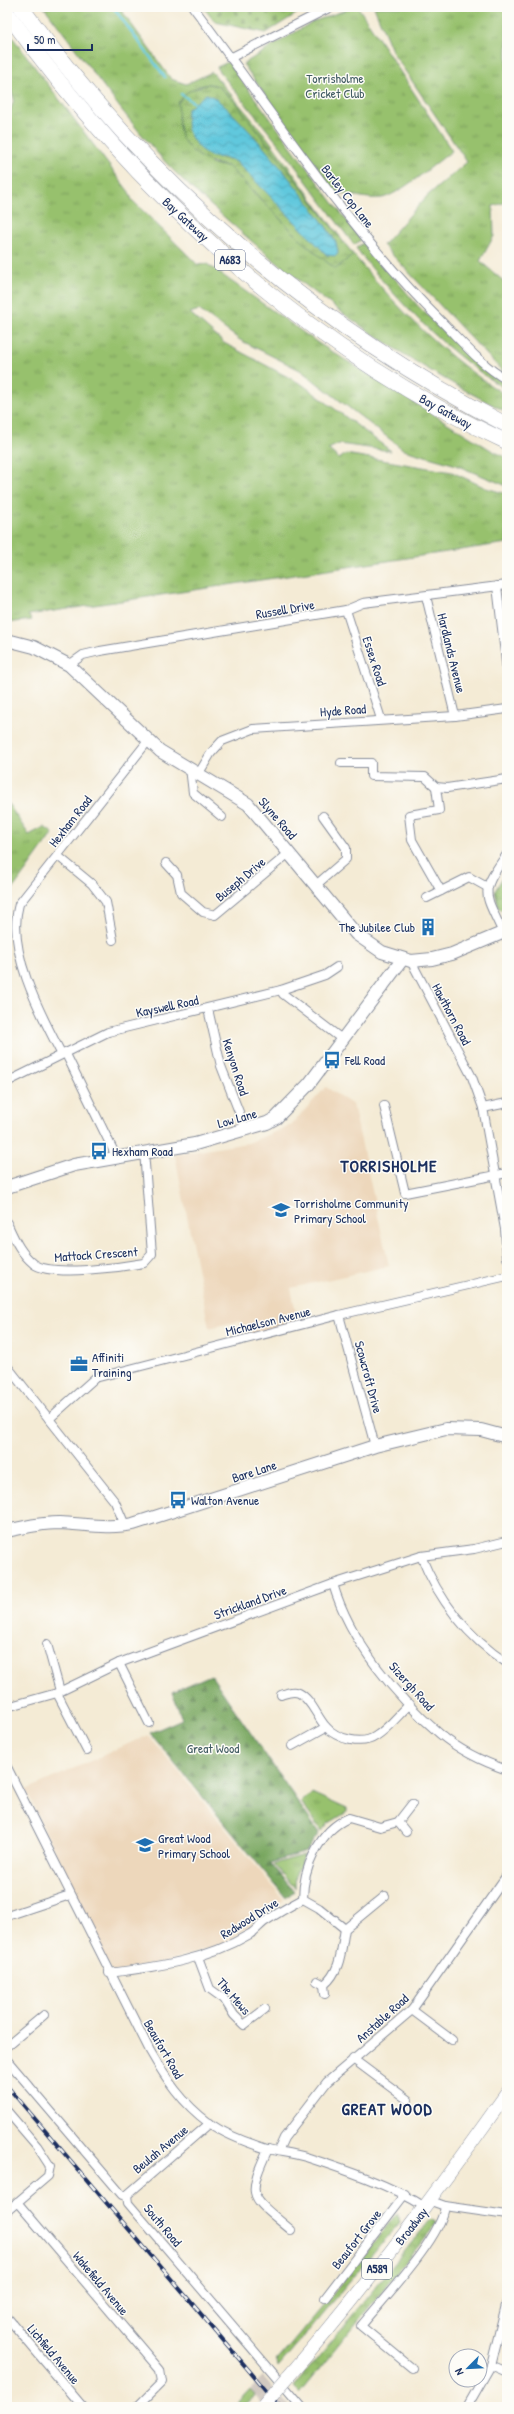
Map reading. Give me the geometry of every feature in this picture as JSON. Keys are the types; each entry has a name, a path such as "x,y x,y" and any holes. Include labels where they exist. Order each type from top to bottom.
{"highway":[{"name":"Bay Gateway","path":"21,7 84,87 126,136 184,196 234,242 311,304 370,346 443,391 507,425"},
{"name":"Bay Gateway","path":"7,13 56,78 133,168 228,258 331,339 397,383 474,427 507,442"}],"main road":[{"name":"Broadway","path":"262,2406 329,2331 428,2204 507,2093"}],"street":[{"name":"Barley Cop Lane","path":"193,7 341,209 371,245 421,301 486,365 507,380"},
{"path":"230,58 331,7"},
{"name":"Russell Drive","path":"69,664 83,655 100,651 346,610 363,603 507,585"},
{"path":"496,586 507,671"},
{"name":"Hardlands Avenue","path":"426,596 455,716"},
{"name":"Essex Road","path":"346,610 381,719"},
{"name":"Slyne Road","path":"7,640 34,647 69,664 148,741 174,760 195,770 248,804 362,939 382,952 407,960"},
{"name":"Hyde Road","path":"195,770 222,741 253,729 381,719 455,716 507,709"},
{"name":"Hexham Road","path":"116,1156 27,984 15,916 19,904 148,741"},
{"path":"342,763 371,763 371,776 425,777 436,787 447,788 507,779"},
{"path":"195,770 194,793 222,817"},
{"path":"436,787 439,810 409,815 412,840 441,891"},
{"path":"316,885 346,859 346,848 323,816"},
{"name":"Buseph Drive","path":"166,863 177,875 180,893 203,912 215,915 289,853"},
{"path":"407,960 452,954 505,932 488,902 487,887 507,854"},
{"path":"58,856 92,884 106,902 114,940"},
{"path":"428,898 469,877 487,887"},
{"name":"Low Lane","path":"7,1187 74,1165 116,1156 195,1144 246,1130 276,1118 309,1084 407,960"},
{"name":"Hawthorn Road","path":"407,960 472,1077 483,1108 505,1228 507,1258"},
{"name":"Kayswell Road","path":"7,1082 63,1052 108,1032 208,1009 281,990 326,975 337,967"},
{"path":"281,990 283,994 343,1040"},
{"name":"Kenyon Road","path":"208,1009 221,1066 246,1130"},
{"path":"483,1108 507,1103"},
{"path":"384,1106 405,1194 507,1173"},
{"name":"Mattock Crescent","path":"7,1223 21,1251 35,1265 53,1271 144,1263 152,1254 144,1152"},
{"name":"Michaelson Avenue","path":"49,1418 95,1378 339,1315 507,1276"},
{"name":"Scowcroft Drive","path":"339,1315 375,1446"},
{"path":"7,1366 115,1502 126,1525"},
{"name":"Bare Lane","path":"7,1532 31,1526 58,1523 126,1525 375,1446 446,1429 463,1428 507,1437"},
{"name":"Strickland Drive","path":"7,1707 59,1692 119,1663 333,1584 421,1556 474,1549 507,1541"},
{"path":"421,1556 428,1573 454,1616 489,1651 507,1663"},
{"name":"Sizergh Road","path":"333,1584 337,1598 353,1631 384,1675 410,1704 441,1734 460,1748 507,1770"},
{"path":"47,1644 59,1692 87,1751"},
{"path":"119,1663 149,1723"},
{"path":"281,1695 293,1691 300,1694 326,1728 341,1737 364,1741 376,1736 410,1704"},
{"path":"292,1746 326,1728"},
{"name":"Beaufort Road","path":"7,1767 109,1973 173,2089 210,2123 239,2139 268,2149 305,2156 428,2204 507,2215"},
{"path":"345,1929 319,1908 303,1899 304,1879 312,1857 332,1828 349,1818 380,1827 398,1822 412,1804"},
{"path":"398,1822 406,1832"},
{"name":"Anstable Road","path":"278,2150 284,2138 327,2082 412,2010 507,1876"},
{"path":"7,1916 70,1895"},
{"path":"325,1994 320,1983 333,1978 338,1968 345,1929 385,1896"},
{"name":"Redwood Drive","path":"109,1973 146,1968 198,1957 226,1947 251,1934 264,1922 303,1899"},
{"name":"The Mews","path":"198,1957 210,1989 224,2000 234,2015 244,2025 265,2009"},
{"path":"412,2010 452,2040"},
{"path":"7,2046 44,2015"},
{"name":"South Road","path":"7,2060 122,2195 127,2195 128,2203 302,2407"},
{"path":"353,2060 408,2100"},
{"path":"7,2111 37,2146 50,2166 48,2176 7,2211"},
{"name":"Beulah Avenue","path":"127,2195 210,2123"},
{"path":"268,2149 254,2181 254,2196 261,2205 291,2230"},
{"name":"Beaufort Grove","path":"325,2298 405,2194"},
{"name":"Wakefield Avenue","path":"17,2202 160,2370 162,2382 140,2406"},
{"path":"412,2368 361,2326 433,2236 444,2214 445,2206"},
{"path":"467,2407 491,2365 507,2301"},
{"name":"Lichfield Avenue","path":"7,2317 83,2407"},
{"path":"491,2365 507,2372"}],"shaded area":[{"name":"Torrisholme Community Primary School","path":"326,1087 353,1105 389,1266 291,1288 298,1323 243,1337 239,1321 209,1328 175,1155 248,1143 291,1125"},
{"name":"Great Wood Primary School","path":"148,1735 284,1900 225,1943 174,1960 112,1973 26,1790"},
{"path":"263,2377 289,2407 264,2407 250,2390"}],"green space":[{"path":"44,7 119,7 171,79 186,84 212,72 266,136 340,237 235,102 219,87 208,84 202,85 191,91 178,103 211,164 228,166 304,243 337,268 353,254 387,294 424,331 464,366 507,396 507,412 434,372 363,327 296,278 232,224 191,188 162,158 111,96"},
{"path":"203,7 307,7 266,33 215,22"},
{"name":"Torrisholme Cricket Club","path":"354,7 358,7 452,151 408,185 389,196 382,198 365,198 335,192 243,64 312,22"},
{"path":"374,7 507,7 507,202 493,206 494,236 480,261 507,284 507,376 383,245 427,196 467,162 393,53"},
{"path":"7,30 129,192 132,200 198,265 207,264 318,343 491,450 507,458 507,486 453,464 404,450 300,370 240,340 199,310 190,313 224,343 303,385 391,451 339,444 328,449 339,459 346,454 452,472 486,488 507,494 507,543 28,615 32,620 7,623 7,122 14,99 7,77"},
{"path":"228,62 361,240 354,245 281,147 218,70 217,67"},
{"path":"208,84 218,86 235,102 353,254 337,268 334,268 304,243 228,166 214,163 200,157 184,142 179,128 178,103 187,92"},
{"path":"364,242 418,306 487,372 507,385 507,390 486,377 445,344 406,307 371,268 356,248"},
{"path":"7,802 29,835 44,827 53,833 7,897"},
{"path":"507,870 507,915 498,907 495,891"},
{"name":"Great Wood","path":"211,1675 319,1833 306,1852 270,1863 294,1891 286,1898 150,1733 182,1719 172,1692"},
{"path":"312,1793 347,1809 347,1812 329,1823 321,1831 301,1802"},
{"path":"305,1855 296,1874 295,1888 273,1864"},
{"path":"397,2213 400,2222 278,2367 277,2361 325,2304"},
{"path":"431,2219 437,2223 300,2393 294,2387"},
{"path":"250,2390 254,2395 245,2407 234,2407"}],"water":[{"path":"206,94 217,100 233,114 274,159 327,228 337,245 338,253 336,256 327,255 238,163 229,159 210,156 206,154 195,142 188,130 187,110"}],"waterway":[{"path":"113,7 165,77"},
{"path":"181,94 194,103"}],"railway":[{"path":"7,2086 280,2407"}],"place":[{"name":"The Jubilee Club","path":"428,927"},
{"name":"Fell Road","path":"332,1060"},
{"name":"Hexham Road","path":"99,1151"},
{"name":"Torrisholme Community Primary School","path":"281,1210"},
{"name":"Affiniti Training","path":"79,1364"},
{"name":"Walton Avenue","path":"178,1500"},
{"name":"Great Wood Primary School","path":"145,1845"}],"district":[{"name":"TORRISHOLME","path":"389,1166"},
{"name":"GREAT WOOD","path":"387,2109"}]}
